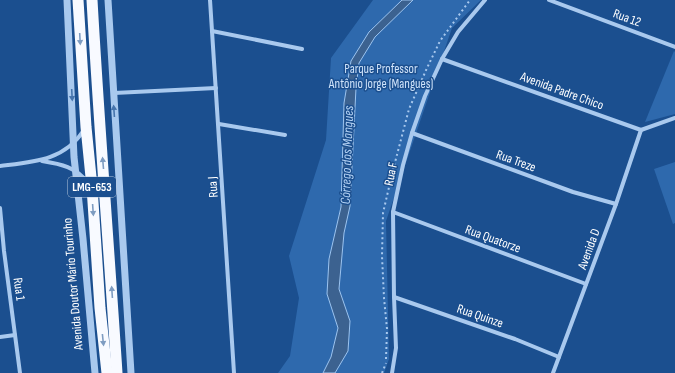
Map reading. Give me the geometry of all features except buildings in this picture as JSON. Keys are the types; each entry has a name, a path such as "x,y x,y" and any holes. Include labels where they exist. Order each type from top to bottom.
{"highway":[{"name":"Avenida Doutor Mário Tourinho","path":"78,0 100,308 107,373"},
{"name":"LMG-653","path":"92,0 98,112 104,175 117,373"}],"street":[{"name":"Avenida Doutor Mário Tourinho","path":"67,0 75,170 95,373"},
{"path":"108,0 131,373"},
{"name":"Rua J","path":"210,0 234,373"},
{"name":"Rua F","path":"392,373 396,348 393,212 403,165 425,96 442,59 458,32 485,0"},
{"name":"Rua 12","path":"549,0 675,47"},
{"path":"212,31 302,49"},
{"name":"Avenida Padre Chico","path":"442,59 641,130"},
{"path":"113,93 216,88"},
{"path":"641,130 675,118"},
{"path":"219,124 285,135"},
{"path":"0,166 42,161 62,152 74,142 86,127"},
{"name":"Avenida D","path":"553,373 616,204 641,130"},
{"name":"Rua Treze","path":"412,133 573,192 616,204"},
{"path":"42,161 75,170 82,174 92,187"},
{"name":"Rua 1","path":"0,208 2,251 16,335 20,373"},
{"name":"Rua Quatorze","path":"393,212 586,284"},
{"name":"Rua Quinze","path":"394,297 515,339 559,358"},
{"path":"0,337 16,335"}],"green space":[{"name":"Parque Professor Antônio Jorge (Mangues)","path":"373,0 481,0 452,28 386,221 389,359 384,373 278,373 290,356 299,298 289,256 326,140 331,58"},
{"path":"674,51 675,114 645,122"},
{"path":"675,162 675,223 673,224 654,169"}],"water":[{"name":"Córrego dos Mangues","path":"402,0 413,0 375,37 359,63 356,88 350,206 344,233 339,289 350,321 348,351 335,373 323,373 331,357 338,328 327,294 329,259 341,207 344,103 351,61 369,32"}]}
